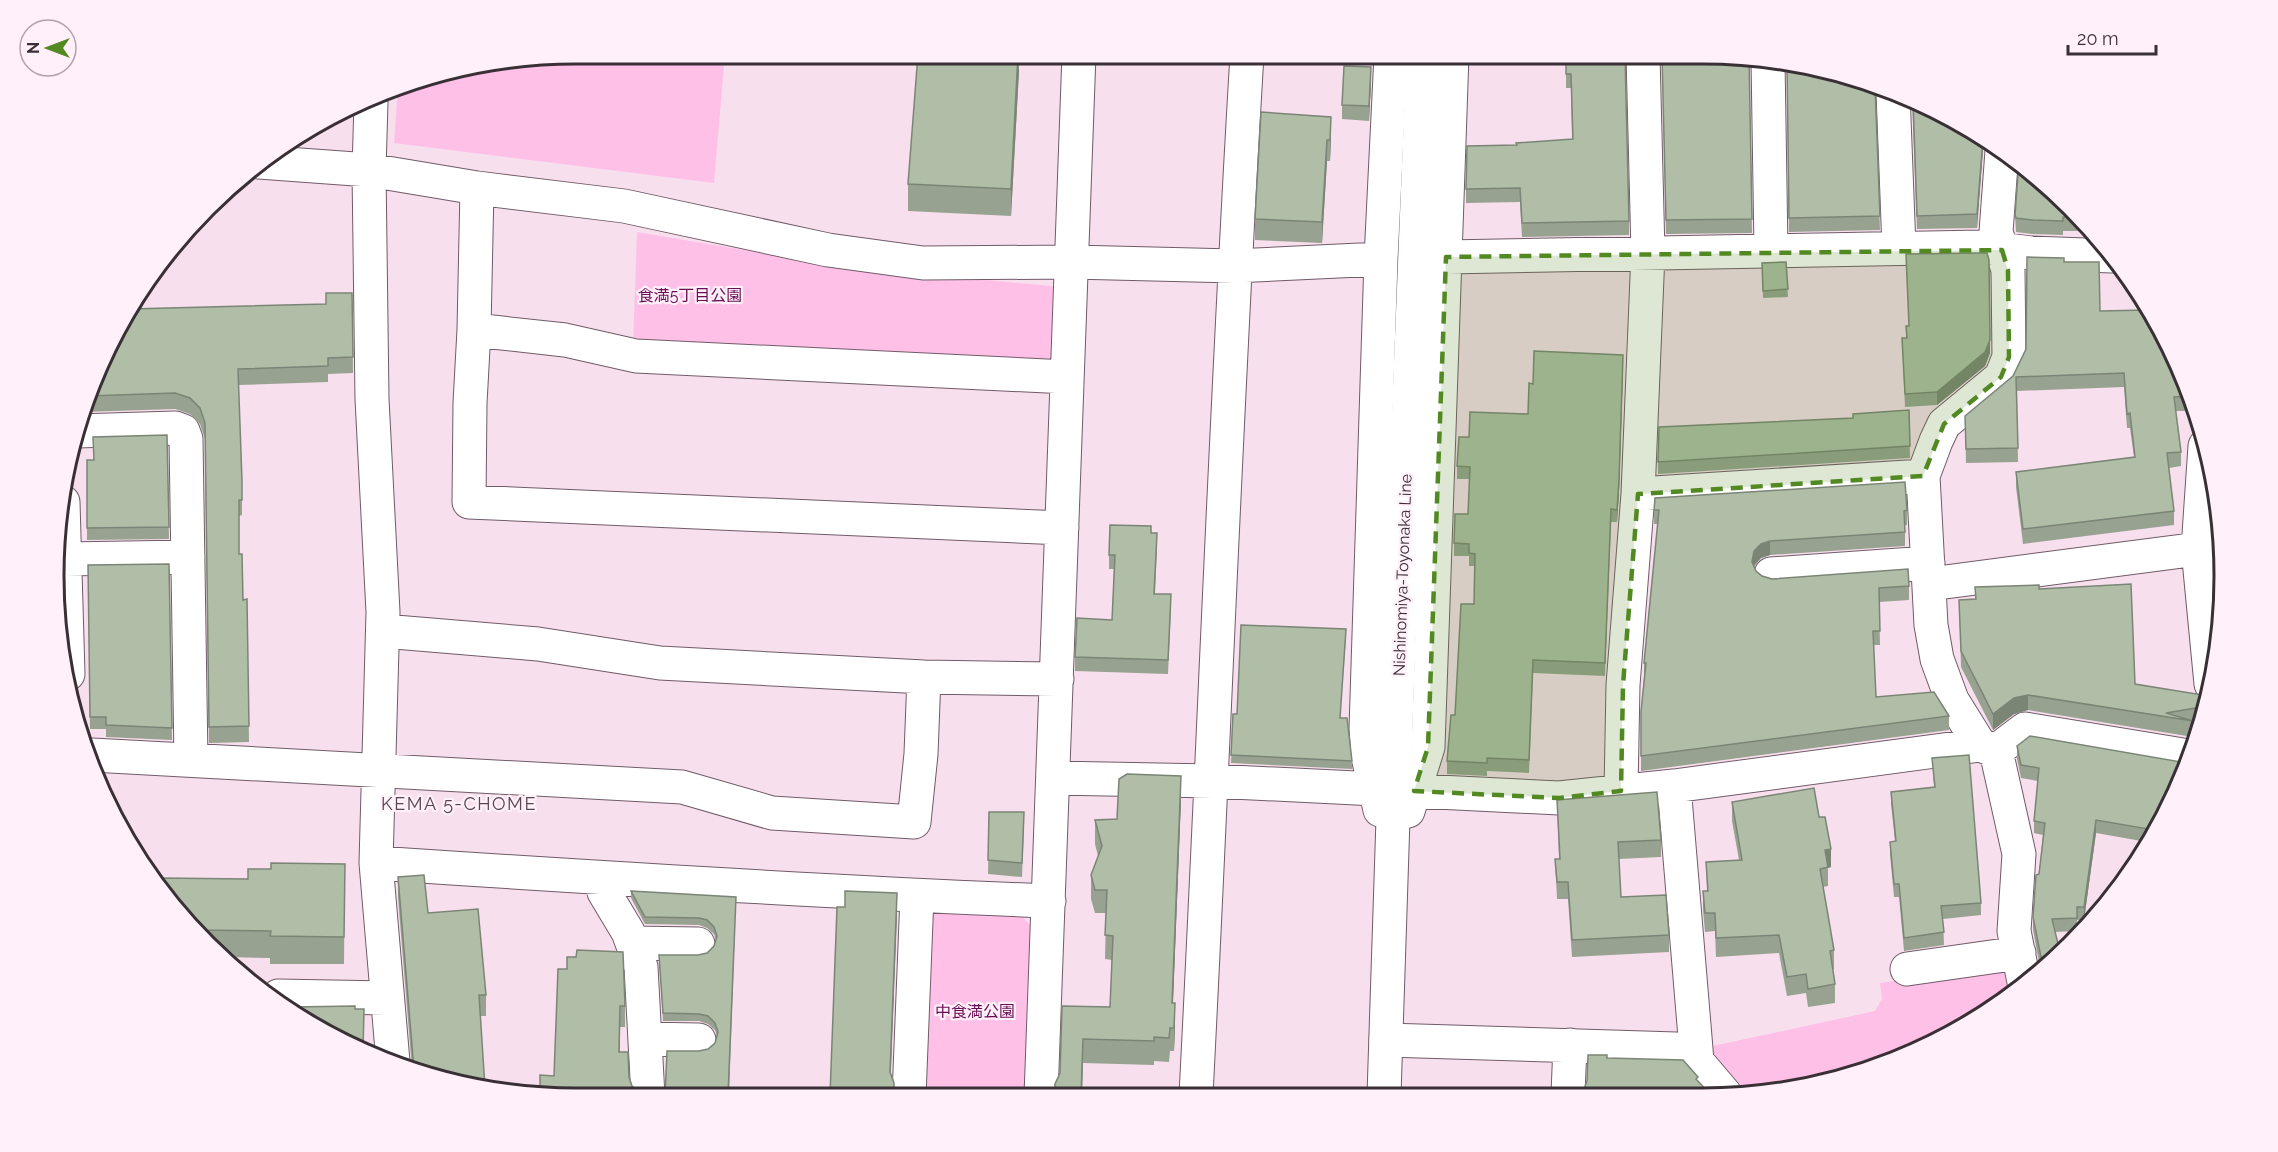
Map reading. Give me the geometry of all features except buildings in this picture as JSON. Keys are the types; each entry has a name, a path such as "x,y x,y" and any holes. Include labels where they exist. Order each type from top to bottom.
{"street":[{"path":"1041,1088 1079,64"},
{"path":"1196,1088 1234,266 1246,64"},
{"path":"1391,64 1381,259 1366,729 1368,757 1395,790"},
{"name":"Nishinomiya-Toyonaka Line","path":"1384,1088 1397,696 1423,64"},
{"path":"1395,790 1428,747 1452,64"},
{"path":"1621,791 1623,685 1638,494 1648,253 1643,64"},
{"path":"1768,69 1771,249"},
{"path":"1893,101 1899,248"},
{"path":"371,107 369,170 372,399 383,631 376,862 392,1053"},
{"path":"1906,969 2022,967 2014,931 2019,854 1988,748 1952,700 1936,659 1931,625 1923,476 1944,424 2001,377 2009,357 2008,270 1996,232 2001,162"},
{"path":"275,163 369,170 477,188 624,207 828,249 923,263 1072,262 1234,266 1381,259"},
{"path":"477,188 469,502 1062,528"},
{"path":"1446,257 1771,249 1982,247 2031,253 2100,256"},
{"path":"474,330 565,340 636,356 1067,377"},
{"path":"86,431 175,428 183,431 186,439 191,760"},
{"path":"1638,494 1923,476"},
{"path":"2208,500 2211,625"},
{"path":"1771,574 1929,574 2210,550"},
{"path":"65,559 188,557"},
{"path":"65,559 66,614"},
{"path":"383,631 538,644 660,663 924,677 1056,680"},
{"path":"97,755 682,787 772,813 914,822 921,754 924,677"},
{"path":"1053,778 1212,781 1559,798 1988,748 2025,729 2181,755"},
{"path":"1674,786 1696,1061"},
{"path":"376,862 601,878 1049,901"},
{"path":"601,878 604,892 632,943 641,967 648,1088"},
{"path":"909,1088 917,896"},
{"path":"632,943 698,944"},
{"path":"286,997 387,998"},
{"path":"645,1039 699,1040"},
{"path":"1386,1040 1676,1049 1696,1061 1719,1087"},
{"path":"1568,1088 1570,1045"}],"highlighted area":[{"path":"2002,250 2008,270 2009,357 2001,377 1944,424 1923,476 1638,494 1623,685 1621,791 1559,798 1414,791 1428,747 1446,257"}],"green space":[{"path":"576,64 724,64 714,183 394,143 397,97 476,74"},
{"name":"食満5丁目公園","path":"637,232 838,266 1062,287 1057,364 633,345"},
{"name":"中食満公園","path":"937,909 1021,915 1032,927 1026,1088 918,1088 925,919"},
{"path":"2009,964 2013,982 1958,1019 1898,1049 1802,1078 1733,1086 1708,1047 1875,1011 1882,999 1880,983"}],"district":[{"name":"KEMA 5-CHOME","path":"459,804"}]}
